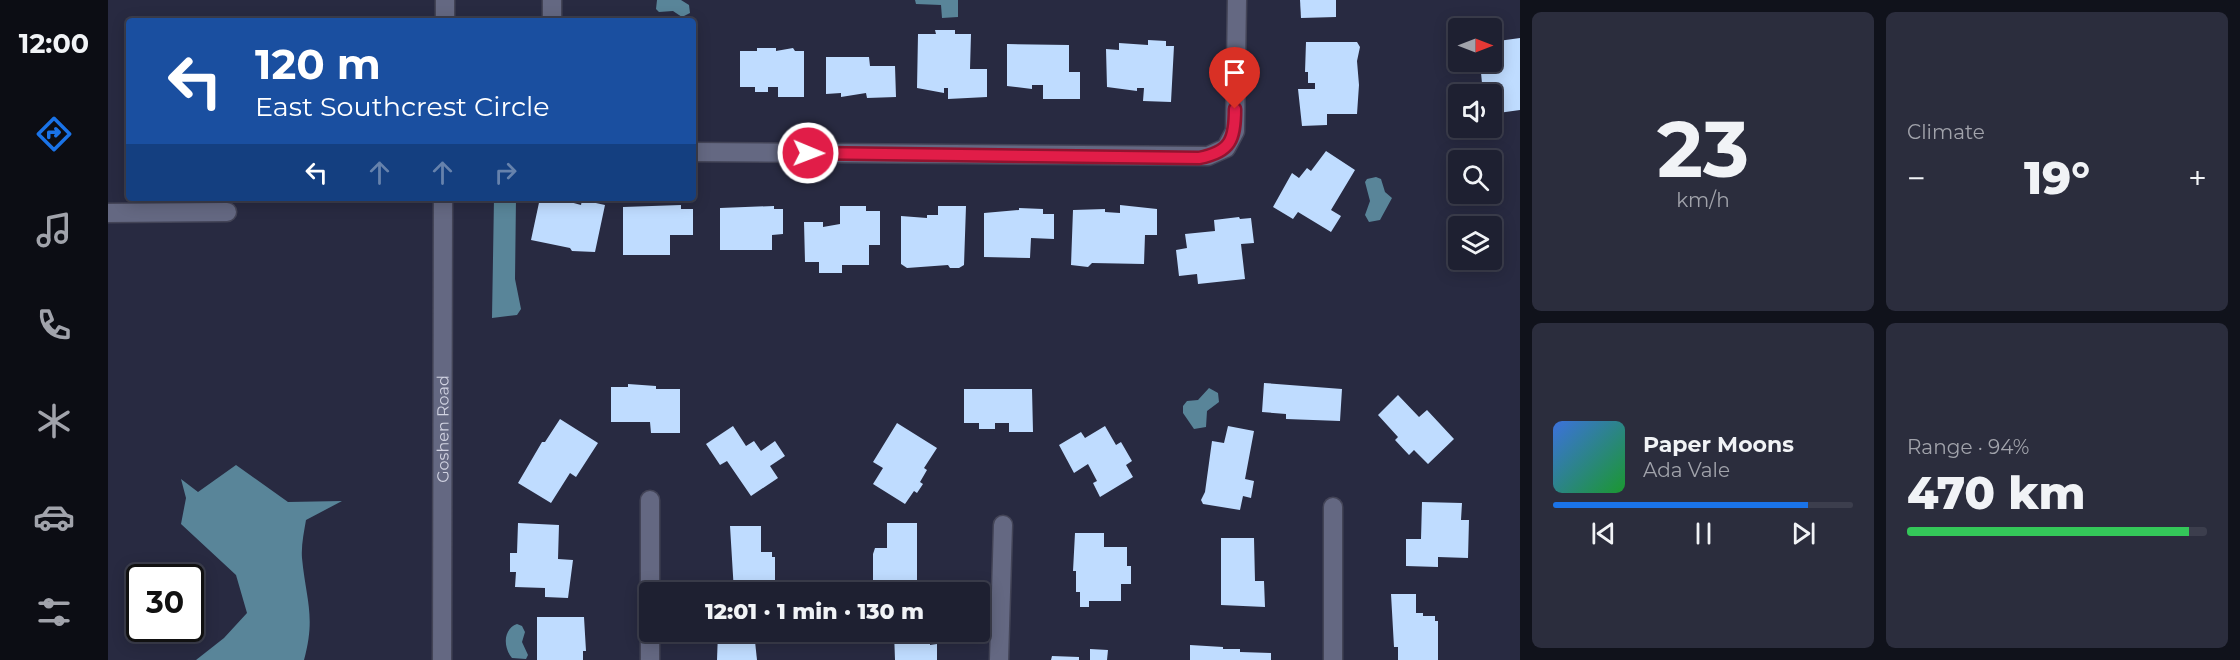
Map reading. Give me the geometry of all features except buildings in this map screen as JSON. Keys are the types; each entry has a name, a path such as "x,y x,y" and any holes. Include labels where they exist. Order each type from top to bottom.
{"street":[{"path":"445,0 445,18"},
{"path":"552,0 552,18"},
{"path":"696,152 1208,156 1226,148 1235,131 1237,0"},
{"name":"Goshen Road","path":"442,660 443,201"},
{"path":"108,213 227,212"},
{"path":"650,500 650,582"},
{"path":"1333,507 1333,660"},
{"path":"999,660 1003,525"},
{"path":"650,642 650,660"}],"water":[{"path":"657,0 681,0 689,5 690,13 682,17 673,11 659,12 656,9"},
{"path":"915,0 958,0 958,17 942,18 941,5 916,4"},
{"path":"1376,177 1381,179 1385,192 1392,198 1380,220 1369,222 1365,215 1370,201 1365,182 1367,179"},
{"path":"494,201 516,201 515,279 521,309 517,315 492,318"},
{"path":"1209,388 1218,393 1219,402 1207,411 1206,427 1194,429 1183,413 1183,406 1187,401 1198,400"},
{"path":"236,465 288,502 342,501 306,520 302,553 310,619 304,660 196,660 224,638 247,613 236,575 181,524 186,498 181,479 198,492"},
{"path":"517,624 522,626 525,632 522,642 528,655 526,659 512,658 507,649 507,634 512,626"}],"route":[{"path":"808,153 1199,158 1218,153 1226,148 1235,131 1235,109"}]}
